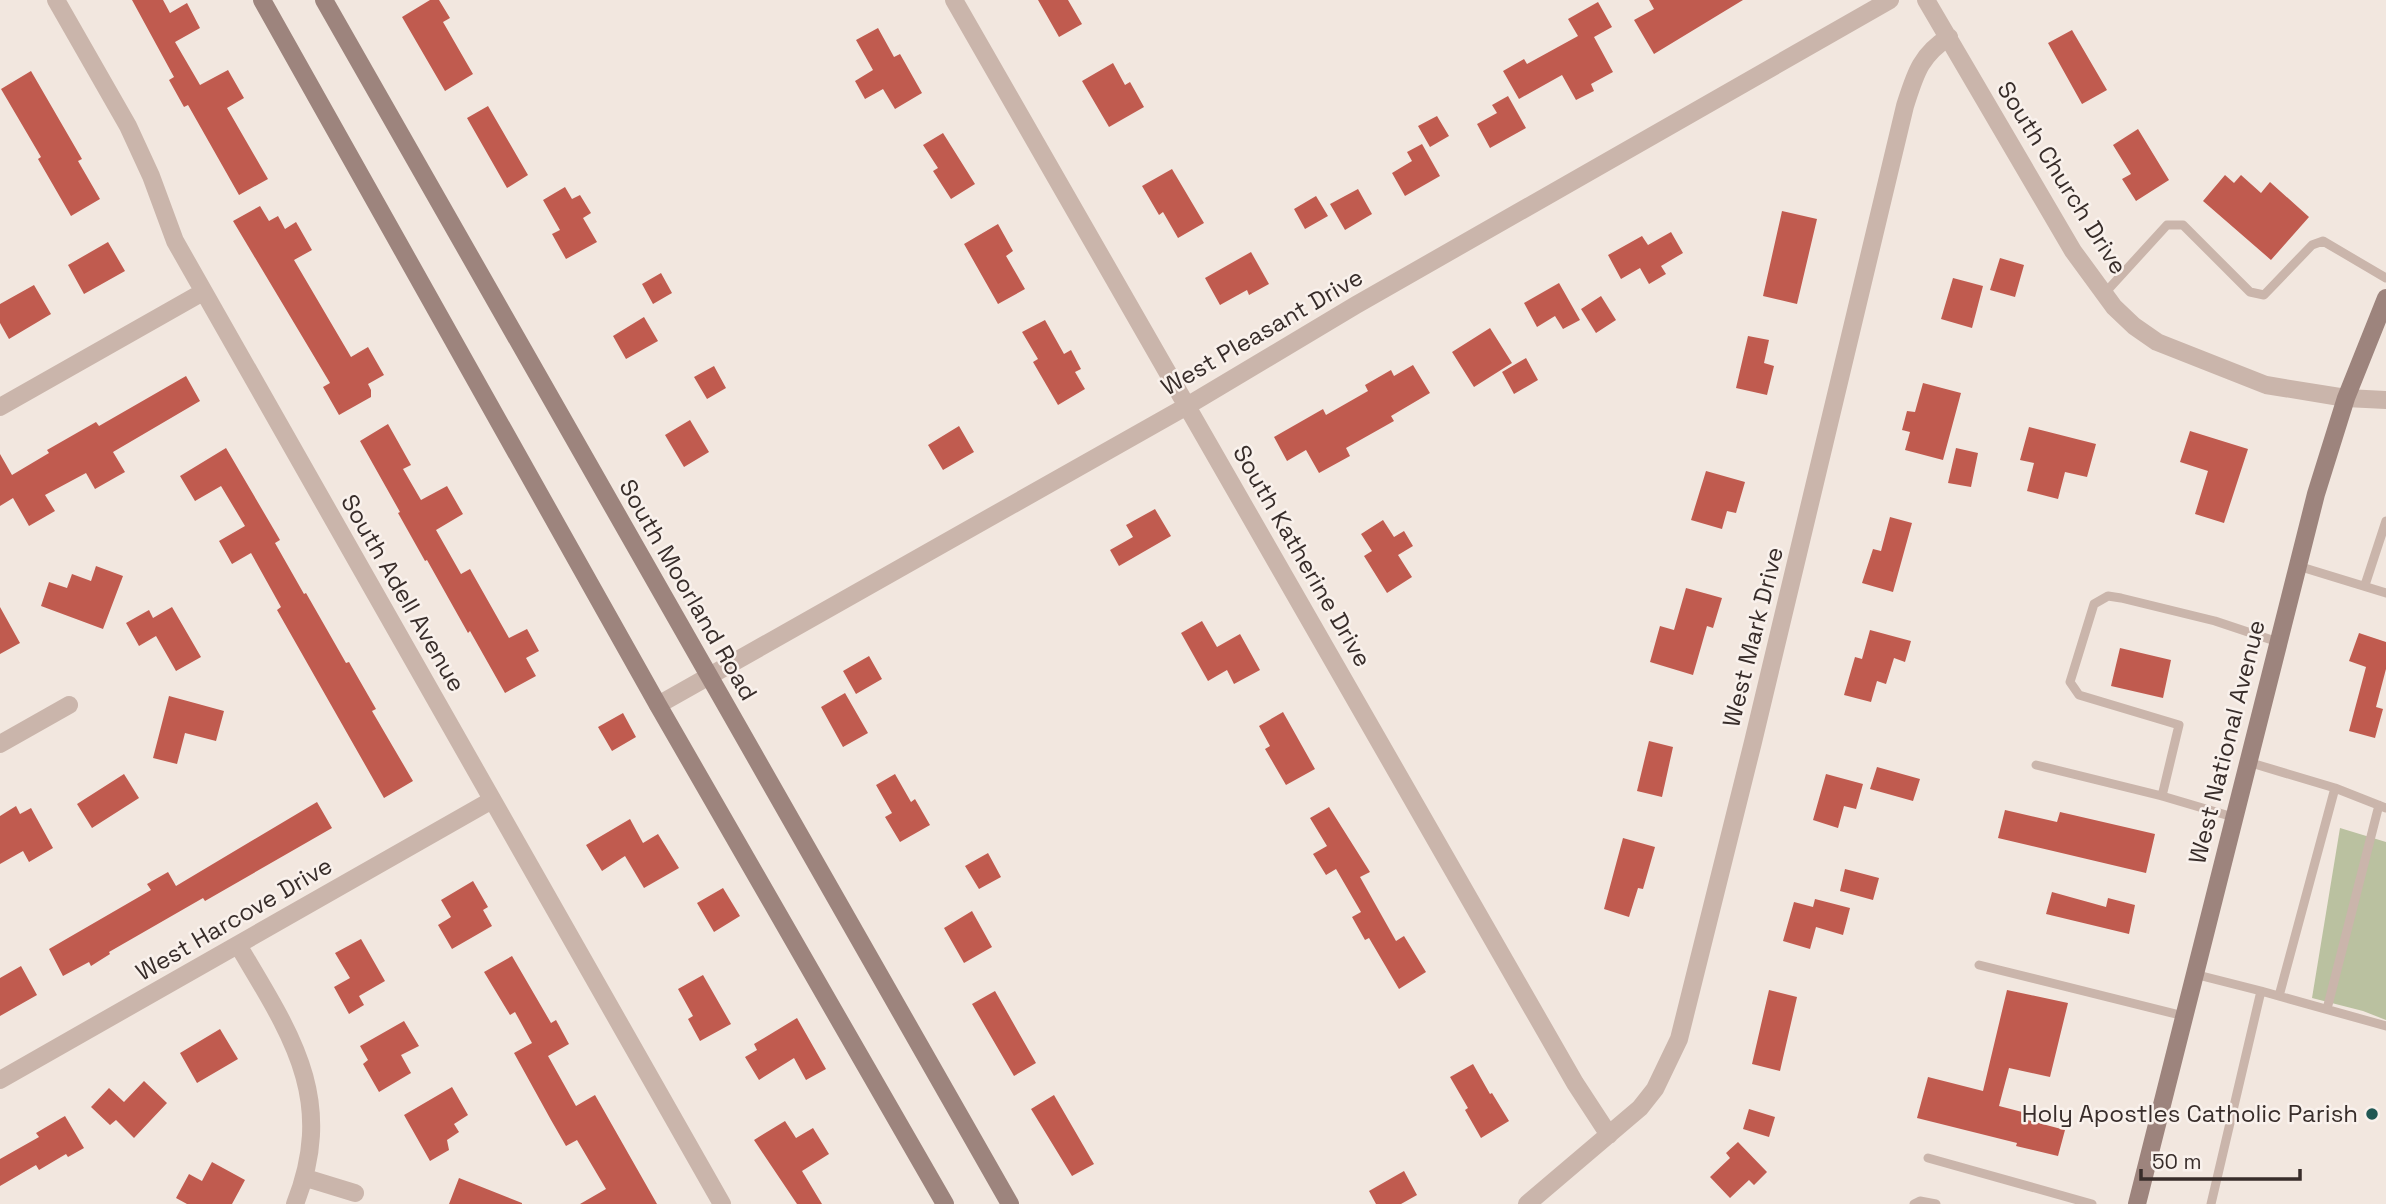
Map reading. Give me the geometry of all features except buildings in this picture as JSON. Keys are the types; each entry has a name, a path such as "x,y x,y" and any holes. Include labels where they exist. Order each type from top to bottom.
{"main road":[{"path":"262,0 658,705 945,1204"},
{"name":"South Moorland Road","path":"324,0 1010,1204"},
{"name":"West National Avenue","path":"2137,1204 2296,565 2346,398 2386,298"}],"street":[{"name":"South Adell Avenue","path":"56,0 128,126 151,176 174,241 722,1204"},
{"name":"South Katherine Drive","path":"954,0 1568,1071 1609,1135"},
{"name":"West Pleasant Drive","path":"658,705 1187,406 1356,305 1890,0"},
{"name":"South Church Drive","path":"1926,0 2073,251 2104,294 2134,326 2157,342 2266,385 2346,398 2386,400"},
{"name":"West Mark Drive","path":"1527,1204 1640,1108 1655,1090 1679,1039 1905,106 1920,64 1928,52 1949,37"},
{"path":"0,407 203,292"},
{"path":"0,744 69,705"},
{"name":"West Harcove Drive","path":"0,1080 492,800"},
{"path":"238,945 282,1020 305,1073 313,1125 311,1153 306,1178 295,1204"},
{"path":"306,1178 355,1193"}],"lane":[{"path":"2104,294 2167,225 2183,225 2250,292 2264,295 2312,245 2323,241 2386,278"},
{"path":"2365,585 2386,521"},
{"path":"2296,565 2386,593"},
{"path":"2162,796 2179,725 2079,695 2070,682 2094,604 2108,596 2121,598 2215,621 2278,642"},
{"path":"2247,762 2334,788 2382,806 2327,1009"},
{"path":"2036,765 2162,796 2233,817"},
{"path":"2279,996 2334,788"},
{"path":"1979,965 2184,1016"},
{"path":"2194,974 2386,1026"},
{"path":"2211,1204 2262,991"},
{"path":"1927,1158 2092,1204"},
{"path":"1914,1204 1920,1200 1936,1204"}],"green space":[{"path":"2340,828 2386,842 2386,1020 2312,998"}],"place":[{"name":"Holy Apostles Catholic Parish","path":"2372,1114"}]}
